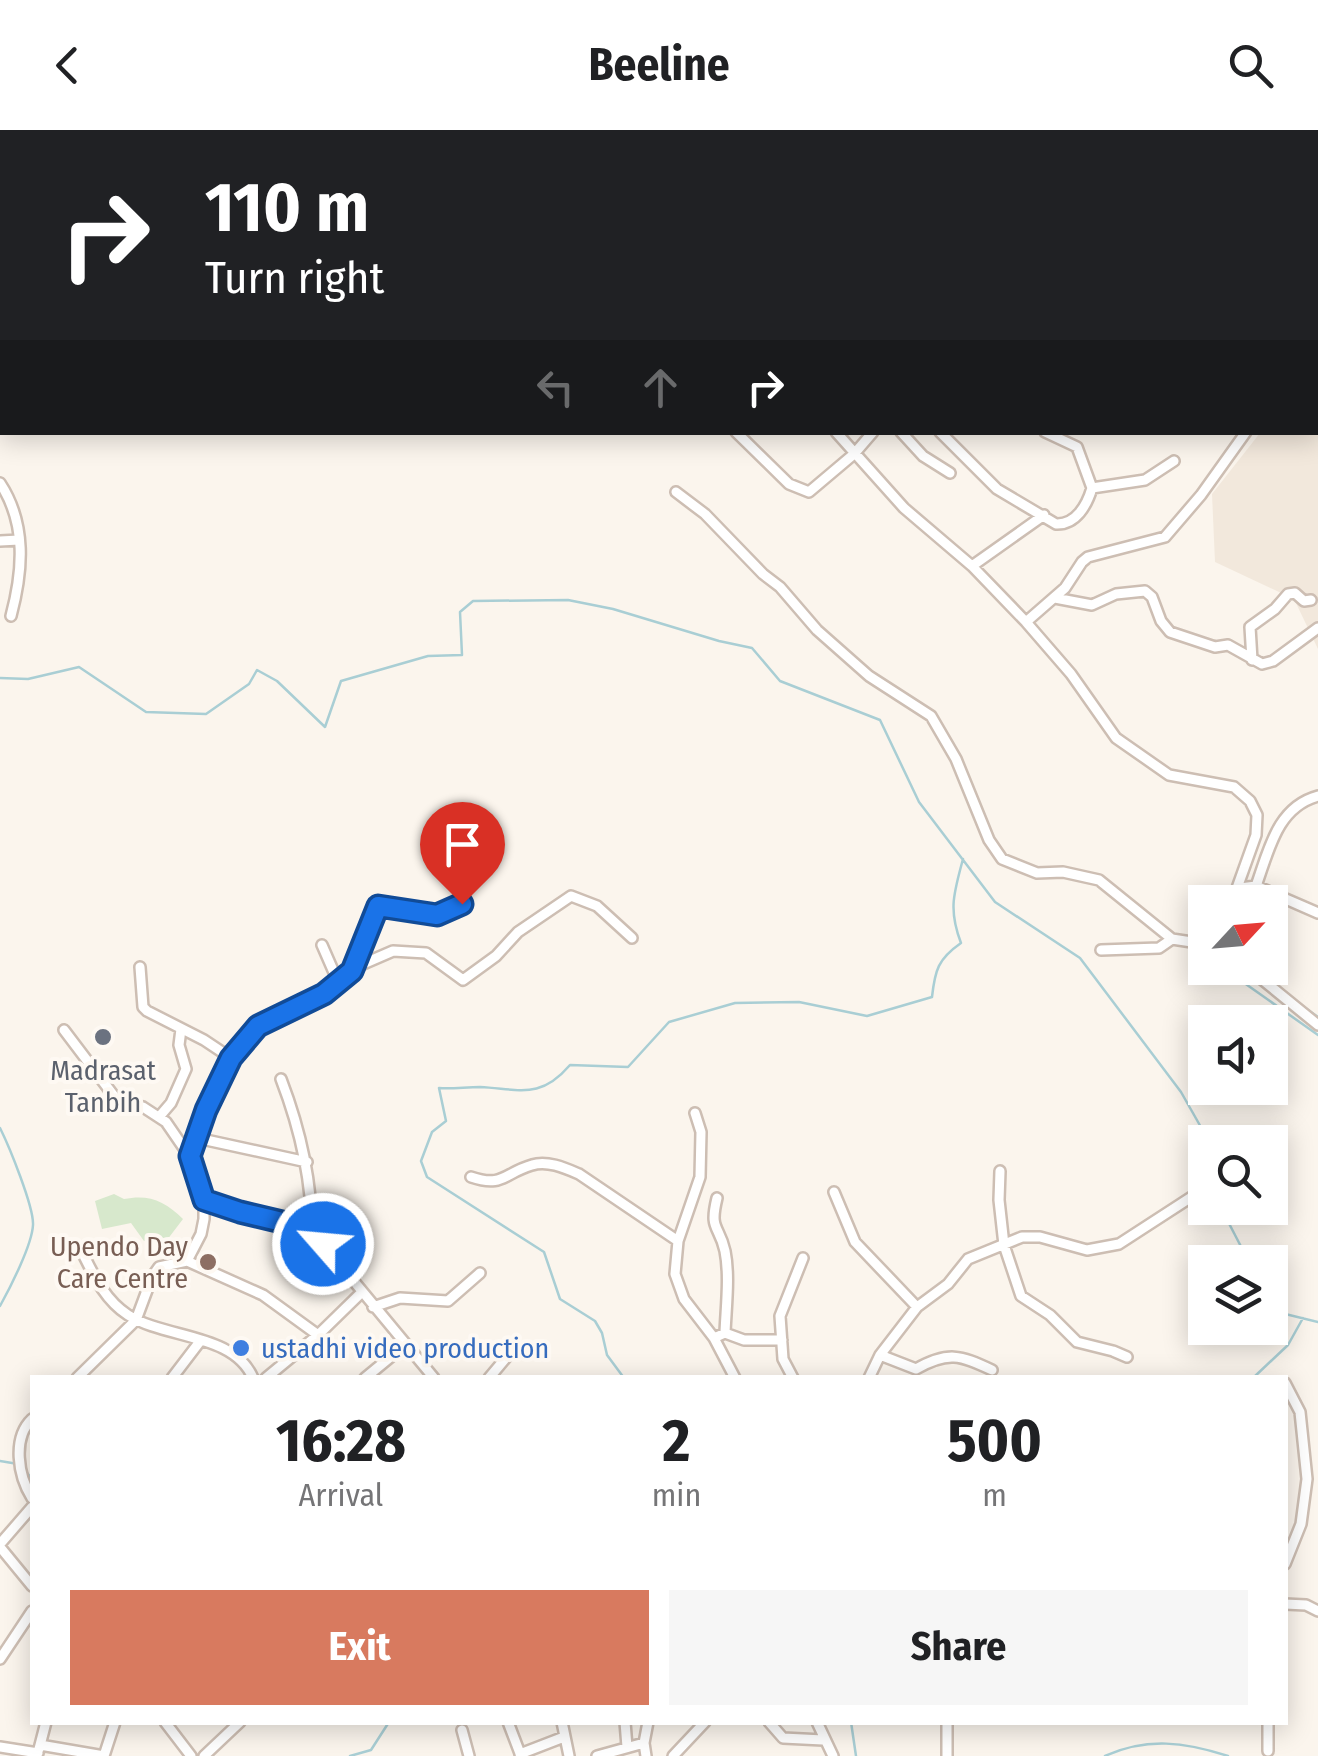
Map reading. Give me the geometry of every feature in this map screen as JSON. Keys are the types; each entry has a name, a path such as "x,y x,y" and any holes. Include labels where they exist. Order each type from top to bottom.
{"street":[{"path":"739,435 776,474 809,492 854,454 870,435"},
{"path":"838,435 904,508 972,566 1026,622 1071,674 1116,738 1170,775 1234,787 1250,801 1258,824 1241,885"},
{"path":"904,435 923,456 950,473"},
{"path":"943,435 996,488 1056,524 1071,521 1092,488 1077,447 1051,435"},
{"path":"1026,622 1056,598 1088,557 1165,536 1201,495 1244,435"},
{"path":"1092,488 1145,480 1174,461"},
{"path":"0,484 15,509 22,572 11,616"},
{"path":"676,492 706,514 817,630 869,676 932,716 956,759 989,840 1002,859 1037,873 1063,872 1099,880 1172,939 1188,941"},
{"path":"972,566 1044,516"},
{"path":"0,541 19,540"},
{"path":"1056,598 1092,605 1116,594 1145,591 1152,596 1161,621 1170,632 1208,646 1228,645 1262,664 1273,661 1318,628"},
{"path":"1252,660 1250,627 1288,594 1311,600"},
{"path":"1256,885 1288,812 1299,801 1318,796"},
{"path":"352,971 378,906 437,915 462,904 465,888"},
{"path":"190,1156 231,1058 258,1026 339,984 352,971 393,952 407,950 426,954 464,980 496,956 518,932 570,896 597,906 632,938"},
{"path":"1288,900 1318,913"},
{"path":"1101,950 1159,948 1172,939"},
{"path":"322,945 339,984"},
{"path":"140,967 143,1006 231,1058"},
{"path":"1269,985 1318,1025"},
{"path":"159,1117 184,1078 187,1065 180,1045 181,1028"},
{"path":"64,1030 116,1100 143,1107 159,1117 176,1133 190,1156 204,1200 201,1234 187,1261"},
{"path":"281,1080 307,1162 312,1235"},
{"path":"696,1113 700,1177 674,1262 679,1291 714,1338 733,1375"},
{"path":"197,1138 307,1162"},
{"path":"471,1177 496,1182 531,1165 564,1167 678,1241"},
{"path":"1000,1171 1004,1245 1009,1267 1025,1300 1050,1315 1077,1342 1114,1350 1127,1358"},
{"path":"834,1192 855,1242 917,1307"},
{"path":"717,1198 712,1219 726,1256 725,1332"},
{"path":"204,1200 303,1227 431,1375"},
{"path":"870,1375 917,1307 948,1284 968,1259 1031,1236 1074,1248 1103,1248 1131,1237 1188,1200"},
{"path":"82,1252 106,1296 136,1320 201,1340 244,1360 252,1375"},
{"path":"792,1375 782,1358 781,1308 803,1258"},
{"path":"80,1375 136,1320 159,1267 187,1261 263,1294 318,1335"},
{"path":"374,1307 400,1298 448,1301 480,1273"},
{"path":"270,1375 361,1293"},
{"path":"714,1338 725,1332"},
{"path":"725,1332 744,1340 782,1340"},
{"path":"175,1375 201,1340"},
{"path":"369,1375 405,1345"},
{"path":"492,1375 515,1347"},
{"path":"880,1356 916,1369 938,1356 957,1357 992,1370"},
{"path":"1288,1389 1300,1412 1307,1479 1301,1524 1288,1556"},
{"path":"30,1422 24,1428 20,1451 30,1493"},
{"path":"30,1509 0,1546 30,1584"},
{"path":"1288,1604 1318,1611"},
{"path":"0,1659 30,1614"},
{"path":"38,1751 45,1725"},
{"path":"0,1747 104,1756 113,1725"},
{"path":"167,1725 190,1756"},
{"path":"204,1756 237,1725"},
{"path":"509,1725 521,1755 564,1738"},
{"path":"562,1725 569,1756"},
{"path":"625,1725 627,1747"},
{"path":"646,1756 647,1725"},
{"path":"673,1756 702,1725"},
{"path":"771,1725 783,1738 823,1740"},
{"path":"818,1725 832,1756"},
{"path":"947,1725 947,1756"},
{"path":"1268,1725 1268,1751"},
{"path":"462,1730 470,1756"},
{"path":"602,1755 644,1742"}],"shaded area":[{"path":"1258,435 1318,435 1318,649 1294,599 1215,562 1212,494"}],"green space":[{"path":"114,1194 124,1199 156,1200 183,1219 167,1240 144,1241 131,1223 102,1229 95,1201"}],"waterway":[{"path":"0,678 28,679 79,667 146,712 206,714 249,684 257,670 277,681 325,727 341,681 428,656 462,655 460,612 473,601 568,600 752,648 780,681 880,720 919,802 995,902 1080,958 1181,1092 1200,1125"},
{"path":"622,1375 607,1355 595,1321 560,1299 544,1252 427,1177 421,1161 432,1132 446,1121 439,1088 529,1090 549,1083 570,1065 628,1067 669,1022 735,1003 799,1002 867,1016 932,997 939,966 961,943 954,901 963,859"},
{"path":"1247,985 1318,1035"},
{"path":"1290,997 1318,1017"},
{"path":"0,1128 25,1191 33,1225 25,1255 0,1306"},
{"path":"1230,1225 1240,1245"},
{"path":"1288,1315 1318,1322"},
{"path":"1256,1375 1288,1345 1303,1318"},
{"path":"0,1461 18,1464"},
{"path":"24,1469 30,1476"},
{"path":"19,1529 30,1518"},
{"path":"350,1756 371,1750 387,1725"},
{"path":"851,1725 856,1756"},
{"path":"1105,1756 1151,1744 1197,1747 1228,1756"}],"place":[{"name":"Madrasat Tanbih","path":"103,1037"},
{"name":"Upendo Day Care Centre","path":"208,1262"},
{"name":"ustadhi video production","path":"241,1348"}],"route":[{"path":"323,1244 303,1227 204,1200 190,1156 206,1110 231,1058 258,1026 324,994 352,971 378,906 437,915 462,904"}]}
